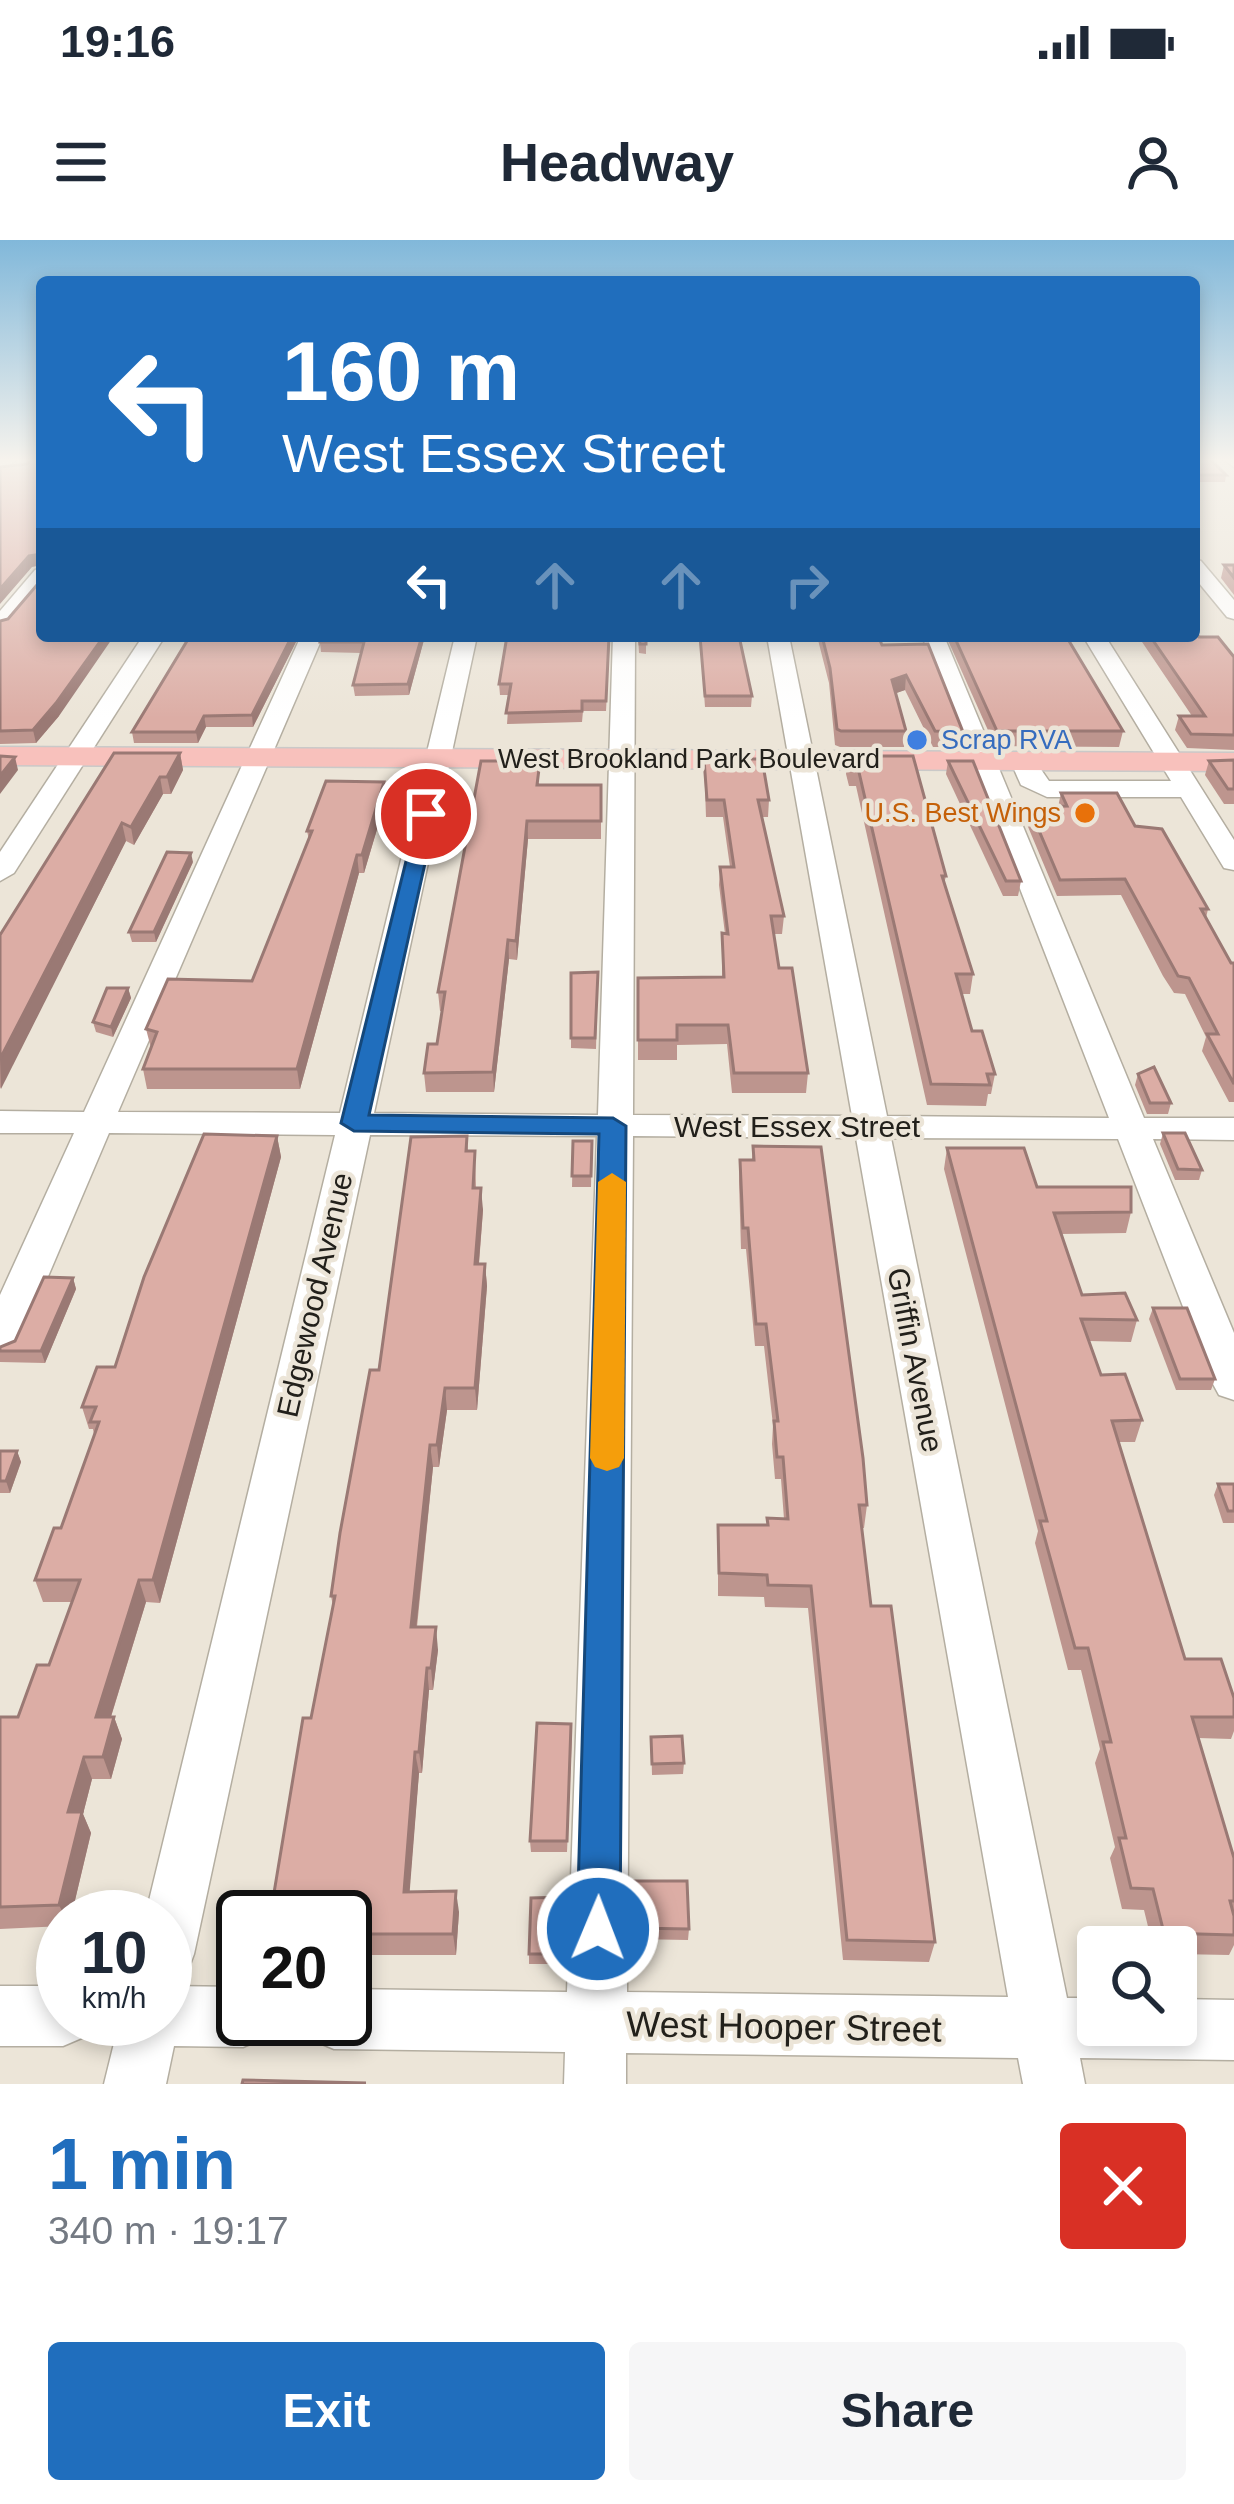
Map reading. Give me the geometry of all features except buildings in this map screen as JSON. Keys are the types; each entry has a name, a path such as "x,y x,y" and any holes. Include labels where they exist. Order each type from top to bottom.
{"main road":[{"name":"West Brookland Park Boulevard","path":"0,756 1022,760 1115,775 1172,761 1234,761"}],"street":[{"path":"1201,565 1234,613"},
{"path":"0,624 36,581"},
{"path":"0,873 150,642"},
{"path":"0,1340 309,642"},
{"name":"Edgewood Avenue","path":"180,1890 465,642"},
{"path":"595,2084 613,1126 626,758 624,642"},
{"name":"Griffin Avenue","path":"779,642 1049,2056"},
{"path":"935,642 1234,1384"},
{"path":"1098,642 1234,862"},
{"path":"1115,775 1189,789"},
{"name":"West Essex Street","path":"0,1122 1234,1129"},
{"path":"0,2016 36,2016"},
{"name":"West Hooper Street","path":"372,2020 597,2024 1049,2056 1234,2030"},
{"path":"135,2084 144,2046"}],"slow traffic":[{"path":"607,1458 612,1182"}],"place":[{"name":"Scrap RVA","path":"917,740"},
{"name":"U.S. Best Wings","path":"1085,813"}],"route":[{"path":"426,814 354,1123 613,1126 598,1929"}]}
